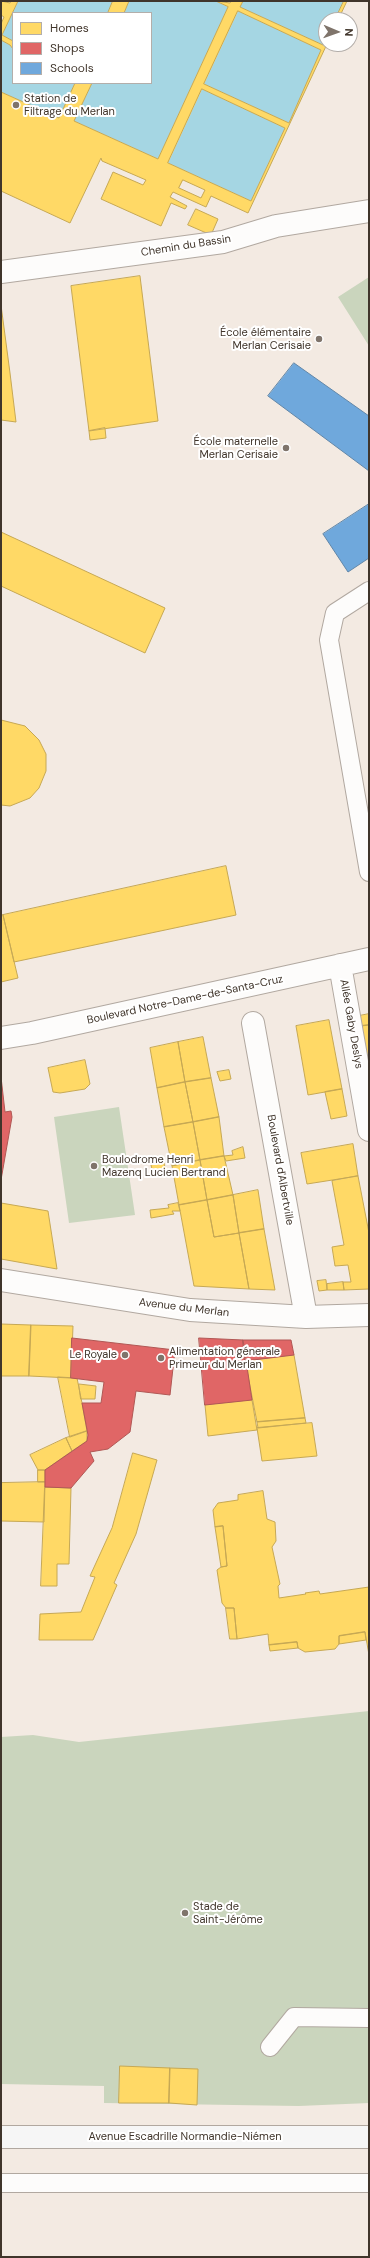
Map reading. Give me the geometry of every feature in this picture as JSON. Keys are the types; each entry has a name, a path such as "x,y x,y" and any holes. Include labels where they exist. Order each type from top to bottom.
{"street":[{"name":"Chemin du Bassin","path":"1,272 223,242 276,226 369,211"},
{"name":"Boulevard Notre-Dame-de-Santa-Cruz","path":"1,1038 32,1033 248,987 369,959"},
{"name":"Allée Gaby Deslys","path":"340,965 369,1130"},
{"name":"Boulevard d'Albertville","path":"253,1023 306,1317"},
{"name":"Avenue du Merlan","path":"1,1280 190,1310 306,1317 369,1315"},
{"name":"Avenue Escadrille Normandie-Niémen","path":"1,2137 369,2137"}],"lane":[{"path":"369,592 335,613 328,640 369,872"},
{"path":"270,2046 294,2017 369,2018"},
{"path":"1,2183 369,2183"}],"green space":[{"path":"369,277 369,346 338,297"},
{"name":"Boulodrome Henri Mazenq Lucien Bertrand","path":"119,1107 135,1215 69,1223 54,1117"},
{"name":"Stade de Saint-Jérôme","path":"369,1711 369,2103 299,2106 104,2103 104,2086 1,2084 1,1737 33,1735 79,1742"}],"water":[{"path":"18,1 113,1 108,12 13,12"},
{"path":"129,1 216,1 228,7 158,159 74,121 92,84 152,84 152,12 124,12"},
{"path":"243,1 344,1 339,12 318,12 318,43 240,7"},
{"path":"238,11 318,49 318,52 320,52 289,123 204,84"},
{"path":"12,14 12,40 2,35"},
{"path":"1,40 12,48 12,84 75,84 59,118 1,92"},
{"path":"202,89 285,128 251,201 168,163"}],"building: Homes":[{"path":"1,1 10,3 11,1 18,1 2,35 12,40 12,48 1,40 1,24 4,17 1,15"},
{"path":"113,1 129,1 124,12 108,12"},
{"name":"Station de Filtrage du Merlan","path":"216,1 230,3 231,1 243,1 240,7 318,43 318,49 238,11 204,84 289,123 320,52 323,52 248,213 211,196 206,207 173,192 170,197 187,206 185,209 171,203 161,226 101,199 113,172 143,185 146,180 102,161 101,158 70,223 1,191 1,92 59,118 75,84 92,84 74,121 158,159 228,7","holes":["202,89 285,128 251,201 168,163","183,180 205,190 201,198 179,188"]},
{"path":"344,1 347,1 342,12 339,12"},
{"path":"196,209 218,219 211,235 188,225"},
{"path":"140,276 158,421 89,431 71,286"},
{"path":"1,305 10,373 16,422 1,420"},
{"path":"105,428 106,438 90,440 89,431"},
{"path":"1,532 165,608 145,653 1,586"},
{"path":"1,720 25,726 39,740 46,754 46,771 39,788 30,798 10,806 1,805"},
{"path":"226,866 236,915 14,962 3,915"},
{"path":"3,915 18,978 1,982 1,916"},
{"path":"369,1014 369,1025 361,1026 359,1016"},
{"path":"329,1020 342,1089 308,1095 296,1026"},
{"path":"369,1025 369,1069 361,1026"},
{"path":"203,1037 211,1078 185,1082 178,1042"},
{"path":"178,1042 185,1082 157,1088 150,1048"},
{"path":"85,1060 90,1084 85,1089 60,1093 53,1092 48,1068"},
{"path":"229,1070 231,1079 220,1081 217,1072"},
{"path":"211,1078 219,1117 193,1122 185,1082"},
{"path":"185,1082 193,1122 164,1127 157,1088"},
{"path":"342,1089 347,1116 331,1119 325,1092"},
{"path":"219,1117 224,1156 200,1160 193,1122"},
{"path":"193,1122 200,1160 172,1166 164,1127"},
{"path":"353,1144 358,1176 307,1184 301,1153"},
{"path":"243,1147 245,1158 226,1161 224,1156 233,1155 232,1151"},
{"path":"224,1156 233,1195 207,1200 200,1160"},
{"path":"200,1160 207,1200 179,1205 172,1166"},
{"path":"164,1163 166,1171 153,1173 151,1165"},
{"path":"358,1176 369,1233 369,1289 344,1290 343,1282 351,1282 348,1265 335,1266 332,1247 344,1245 332,1181"},
{"path":"258,1190 264,1229 239,1233 233,1195"},
{"path":"233,1195 239,1233 214,1237 207,1200"},
{"path":"207,1200 214,1237 239,1233 249,1289 194,1286 179,1205"},
{"path":"1,1203 48,1211 57,1269 1,1259"},
{"path":"178,1203 180,1211 172,1211 174,1214 151,1218 150,1210 169,1208 168,1205"},
{"path":"264,1229 275,1290 249,1289 239,1233"},
{"path":"326,1280 327,1290 319,1291 317,1281"},
{"path":"343,1282 344,1290 327,1290 327,1284"},
{"path":"1,1324 31,1325 29,1376 1,1376"},
{"path":"31,1325 73,1326 71,1378 29,1376"},
{"path":"294,1355 305,1418 257,1422 245,1361"},
{"path":"58,1377 77,1378 87,1431 70,1437"},
{"path":"79,1384 96,1386 95,1399 81,1399"},
{"path":"252,1400 257,1430 208,1436 205,1405"},
{"path":"305,1418 306,1423 258,1428 257,1422"},
{"path":"312,1423 317,1456 262,1461 257,1428"},
{"path":"87,1431 87,1441 72,1451 66,1438"},
{"path":"66,1438 72,1451 45,1470 38,1470 30,1455"},
{"path":"133,1453 157,1460 136,1534 114,1583 117,1585 93,1640 39,1640 40,1614 81,1612 95,1577 90,1576 112,1528"},
{"path":"38,1470 45,1470 45,1482 38,1482"},
{"path":"45,1482 44,1522 1,1521 1,1483"},
{"path":"45,1487 71,1488 69,1564 57,1564 57,1586 41,1586"},
{"path":"263,1491 267,1519 275,1522 276,1541 272,1547 280,1584 278,1586 279,1598 319,1591 320,1594 369,1587 369,1655 365,1632 339,1636 339,1644 335,1649 305,1652 298,1648 297,1642 269,1645 268,1634 237,1639 234,1608 226,1608 222,1603 217,1570 221,1567 227,1566 223,1526 215,1527 213,1510 218,1503 238,1500 238,1495"},
{"path":"223,1526 227,1566 221,1567 215,1527"},
{"path":"226,1608 234,1608 237,1639 230,1639"},
{"path":"365,1632 366,1640 339,1644 339,1636"},
{"path":"297,1642 298,1648 270,1651 269,1645"},
{"path":"120,2066 170,2068 169,2103 119,2103"},
{"path":"170,2068 198,2069 197,2105 169,2103"}],"building: Shops":[{"path":"1,1077 5,1112 11,1111 12,1117 1,1180"},
{"path":"72,1338 175,1350 170,1395 136,1391 130,1432 108,1449 90,1452 94,1461 71,1488 45,1487 45,1470 87,1441 88,1435 82,1403 101,1403 104,1382 71,1378"},
{"path":"199,1338 243,1340 252,1400 205,1405"},
{"path":"243,1340 291,1340 294,1355 245,1361"}],"building: Schools":[{"path":"294,363 369,416 369,471 268,396"},
{"path":"369,504 369,558 348,572 323,534"}],"place":[{"name":"Station de Filtrage du Merlan","path":"16,105"},
{"name":"École élémentaire Merlan Cerisaie","path":"319,339"},
{"name":"École maternelle Merlan Cerisaie","path":"286,448"},
{"name":"Boulodrome Henri Mazenq Lucien Bertrand","path":"94,1166"},
{"name":"Le Royale","path":"125,1355"},
{"name":"Alimentation génerale Primeur du Merlan","path":"161,1358"},
{"name":"Stade de Saint-Jérôme","path":"185,1913"}]}
